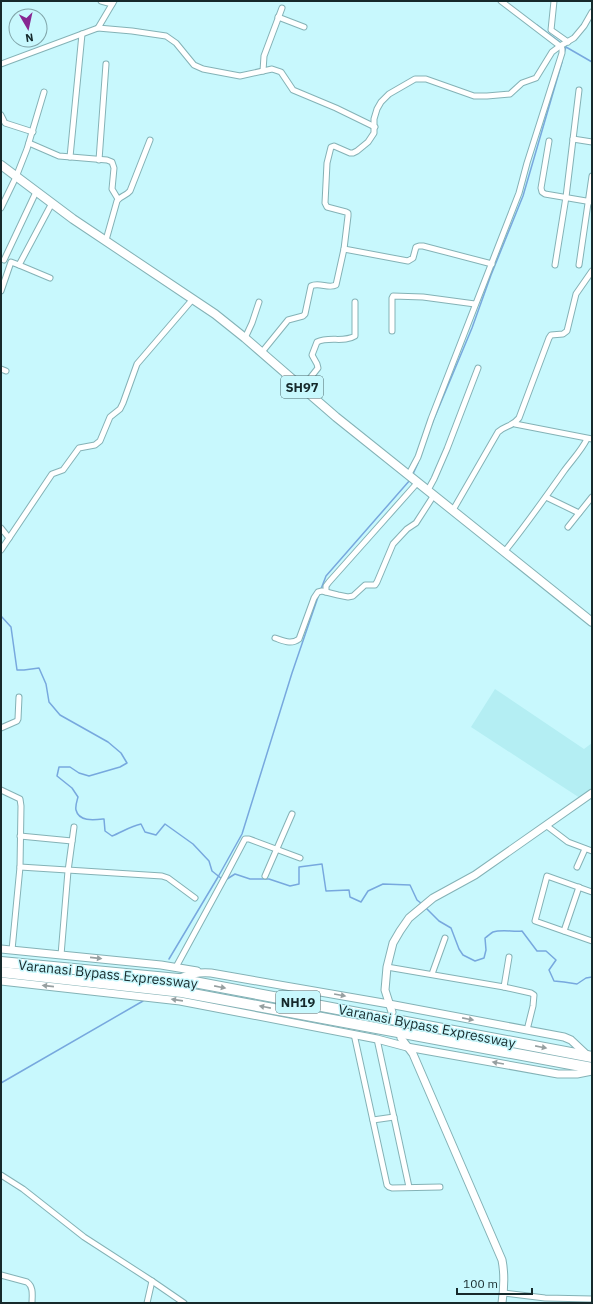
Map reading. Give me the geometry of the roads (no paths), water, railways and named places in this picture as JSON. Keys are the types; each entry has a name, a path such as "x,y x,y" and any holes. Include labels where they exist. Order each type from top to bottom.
{"highway":[{"name":"Varanasi Bypass Expressway","path":"1,962 178,979 590,1057"},
{"name":"Varanasi Bypass Expressway","path":"1,972 182,992 592,1070"}],"main road":[{"name":"SH97","path":"1,165 36,192 192,300 215,314 262,352 336,417 592,622"}],"street":[{"path":"98,28 113,3 101,1"},
{"path":"501,1 563,44"},
{"path":"554,1 551,30 563,44"},
{"path":"263,71 264,56 282,8"},
{"path":"262,352 288,320 303,316 305,314 311,286 315,284 333,287 336,285 344,249 348,213 327,207 325,203 327,168 331,148 333,146 350,153 357,151 368,142 374,133 374,119 377,109 384,98 415,79 426,78 480,97 512,93 522,83 538,77 552,52 574,38 584,26 592,12"},
{"path":"278,18 304,27"},
{"path":"1,64 98,28 166,36 176,43 194,65 203,69 240,76 272,69 276,70 284,76 293,90 336,108 375,127"},
{"path":"70,157 82,34"},
{"path":"408,474 418,457 519,193 562,53 563,44"},
{"path":"99,160 106,64"},
{"path":"555,265 566,197 579,90"},
{"path":"1,208 16,177 29,143 44,92"},
{"path":"1,115 7,124 33,132"},
{"path":"573,139 592,142"},
{"path":"118,199 130,192 150,140"},
{"path":"549,142 541,190 545,194 590,202"},
{"path":"29,143 59,156 107,160 114,164 112,189 118,199 106,240"},
{"path":"579,265 590,202 592,176"},
{"path":"36,192 2,259 50,278"},
{"path":"19,266 52,203"},
{"path":"344,249 408,262 413,258 416,248 423,246 492,264"},
{"path":"1,291 11,262"},
{"path":"515,424 519,418 549,338 551,335 563,334 567,331 576,294 592,270"},
{"path":"392,332 393,296 476,304"},
{"path":"1,550 52,474 63,470 79,448 95,445 100,442 108,420 124,403 137,364 192,300"},
{"path":"245,338 259,302"},
{"path":"302,387 318,368 312,355 317,342 355,336 355,302"},
{"path":"275,638 290,643 299,639 314,598 318,592 326,592 348,597 353,596 365,585 375,585 393,544 407,529 416,523 431,492 434,479 448,449 478,368"},
{"path":"453,510 498,432 503,428 515,424 590,439 569,464 505,552"},
{"path":"326,592 326,586 329,582 418,482"},
{"path":"546,497 579,513"},
{"path":"568,527 592,497"},
{"path":"1,528 9,538"},
{"path":"1,728 17,721 19,697"},
{"path":"1,790 20,799 21,806 20,867 12,950"},
{"path":"392,1012 385,990 387,967 394,943 409,918 433,898 475,875 592,793"},
{"path":"265,876 292,814"},
{"path":"547,826 568,842 592,851"},
{"path":"61,955 68,871 74,827"},
{"path":"20,836 72,841"},
{"path":"176,967 245,839 249,838 300,858"},
{"path":"577,867 585,849"},
{"path":"20,867 162,876 168,878 195,898"},
{"path":"592,892 547,876 535,921 592,941"},
{"path":"564,931 579,887"},
{"path":"432,974 445,938"},
{"path":"1,949 176,967 389,1004 568,1039 590,1057"},
{"path":"504,987 509,957"},
{"path":"387,967 504,987 534,995 527,1030"},
{"path":"178,979 200,972"},
{"path":"1,981 180,1001 354,1034 407,1047 558,1074 577,1074 592,1070"},
{"path":"354,1034 387,1185 392,1188 440,1187"},
{"path":"401,1038 413,1054 502,1260 504,1271 504,1293 502,1303"},
{"path":"377,1039 409,1187"},
{"path":"373,1120 394,1117"},
{"path":"1,1182 2,1175 23,1189 84,1238 184,1303"},
{"path":"1,1275 30,1284 32,1303"},
{"path":"146,1303 152,1281"},
{"path":"504,1293 544,1298 592,1299"}],"waterway":[{"path":"537,25 561,43"},
{"path":"566,47 592,62"},
{"path":"564,53 566,47"},
{"path":"431,426 472,328 491,275 523,196 562,62"},
{"path":"413,474 418,463"},
{"path":"321,589 326,576 410,480"},
{"path":"169,959 242,834 292,673 319,594"},
{"path":"1,616 11,627 17,670 39,668 46,684 49,702 60,715 108,742 121,753 127,763 120,767 89,776 79,773 70,767 59,767 57,776 72,788 78,797 76,810 80,817 96,820 104,819 105,831 112,836 141,824 145,832 156,835 165,824 193,844 209,861 212,871 222,879"},
{"path":"227,879 235,874 250,879 269,879 290,886 299,884 299,867 322,864 326,891 349,890 350,897 361,902 368,891 383,884 410,885 417,900 422,904"},
{"path":"426,908 439,921 451,928 459,949 463,955 475,961 484,958 486,950 485,938 492,932 522,931 537,951 546,951 556,960 549,970 554,981 577,984 586,978 592,977"},
{"path":"1,1083 143,1001"}]}
